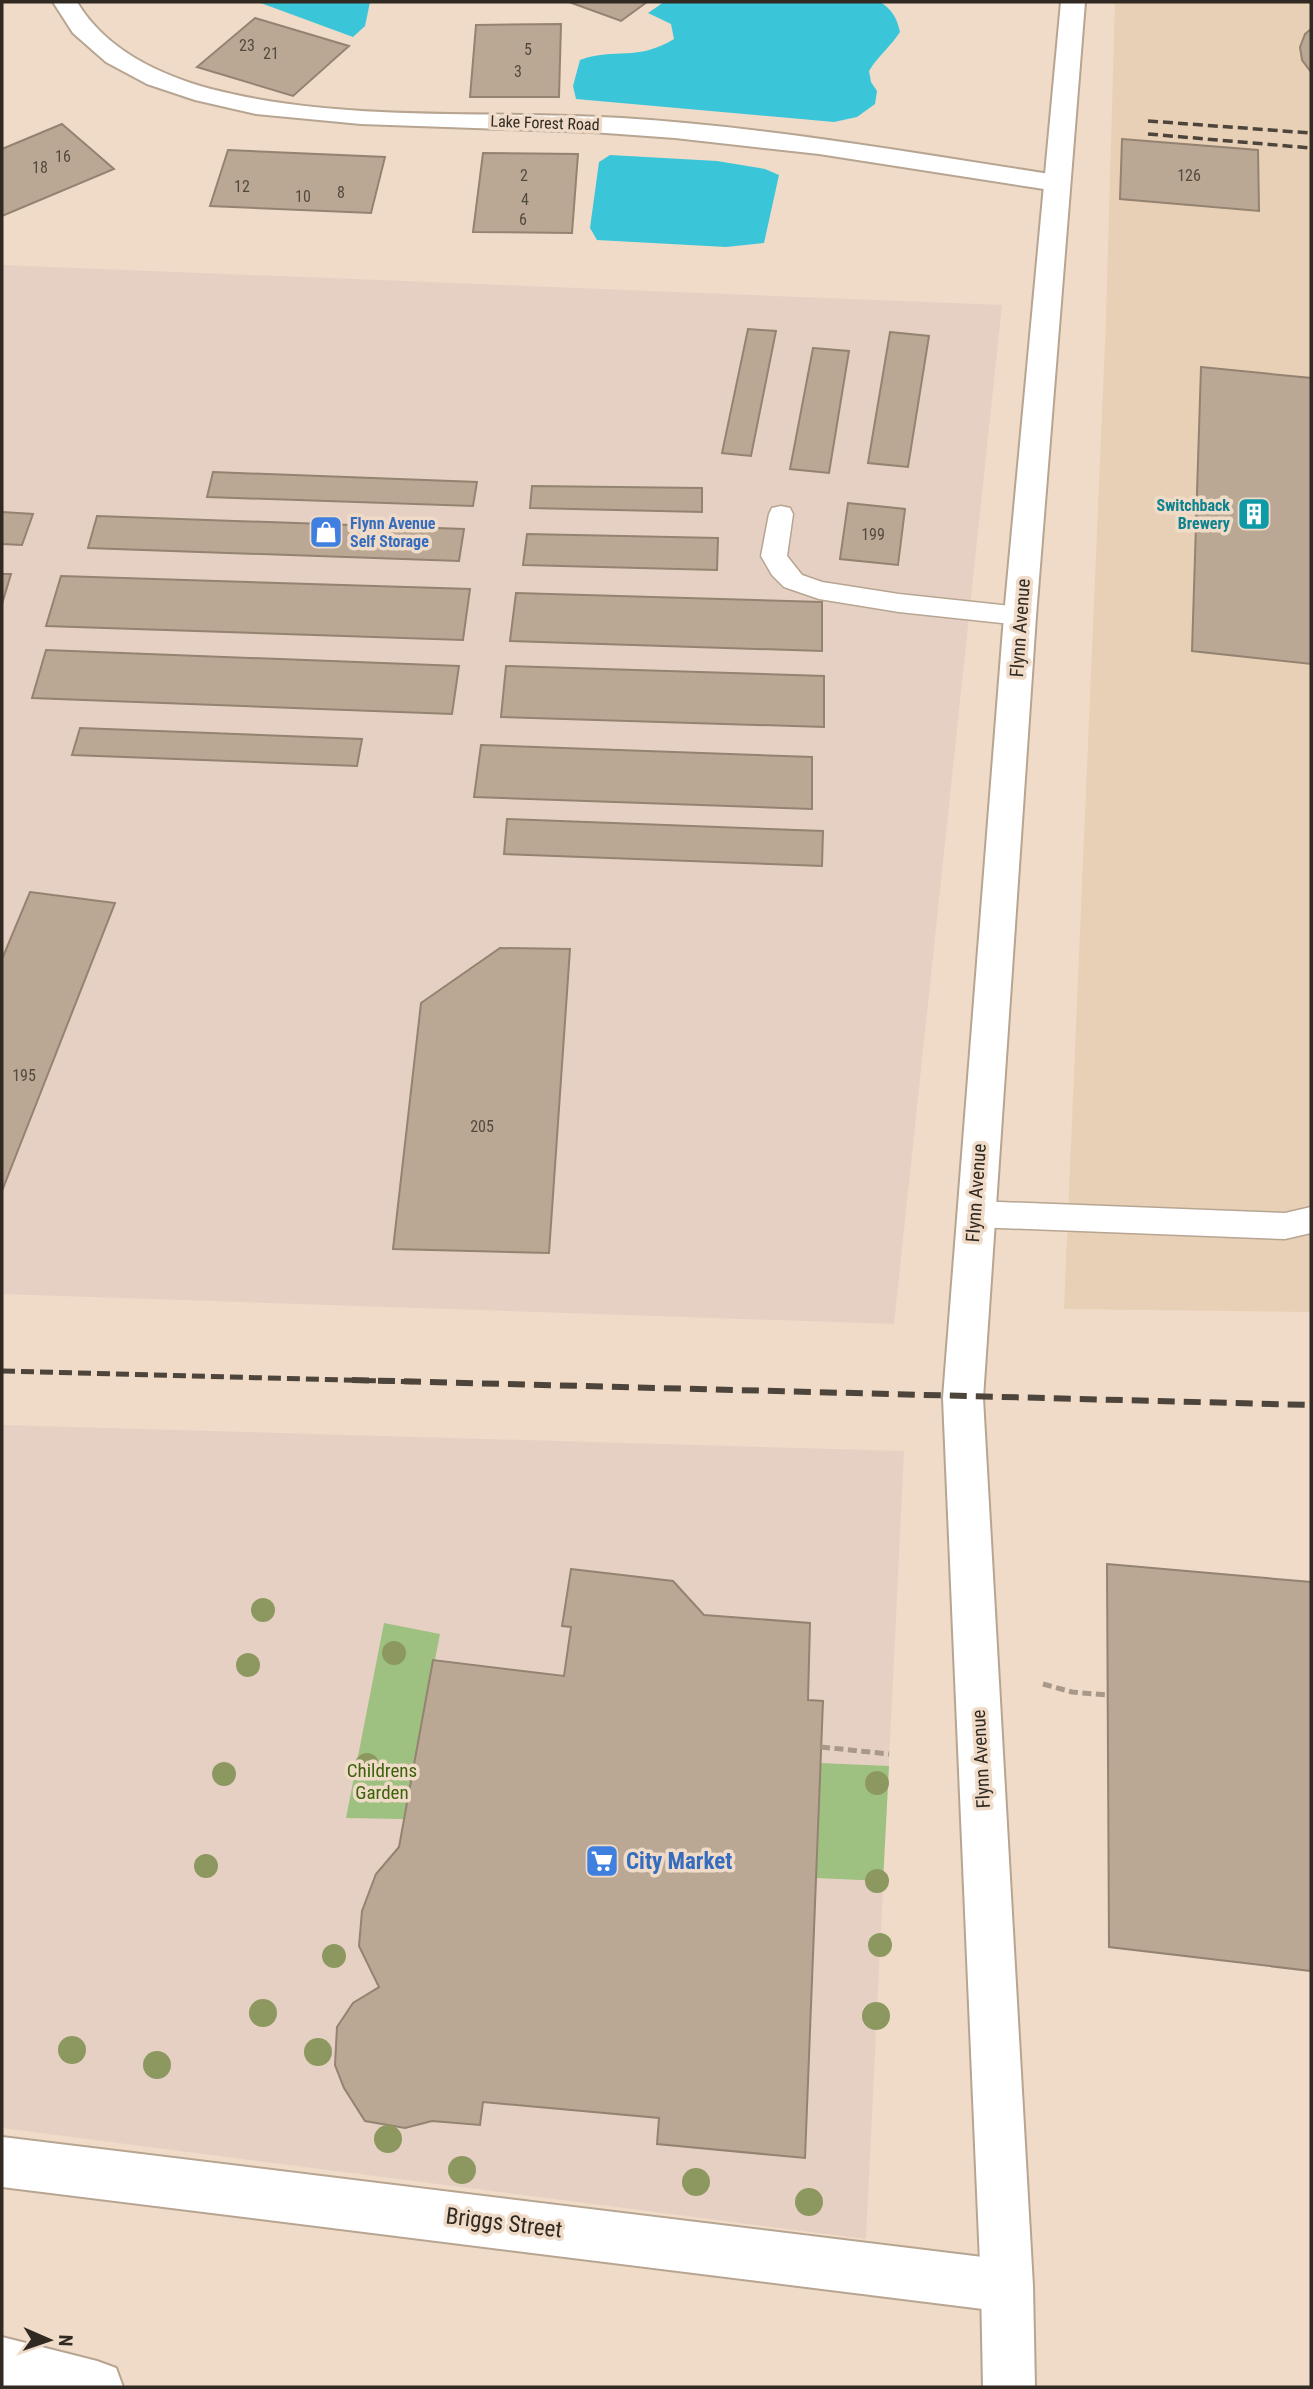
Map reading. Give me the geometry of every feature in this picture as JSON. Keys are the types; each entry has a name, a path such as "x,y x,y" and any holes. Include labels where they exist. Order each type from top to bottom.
{"street":[{"name":"Lake Forest Road","path":"65,2 83,29 98,43 131,65 197,92 253,106 345,116 598,124 675,130 802,145 1057,183"},
{"name":"Flynn Avenue","path":"1009,2387 1007,2286 963,1398 974,1214 1020,616 1073,2"},
{"name":"Briggs Street","path":"2,2162 1007,2286"},
{"path":"2,2363 97,2387"}],"lane":[{"path":"781,514 774,556 781,569 793,581 819,590 900,603 1020,616"},
{"path":"974,1214 1284,1226 1311,1220"}],"path":[{"path":"1043,1684 1072,1692 1107,1695"},
{"path":"821,1747 890,1754"}],"shaded area":[{"path":"1115,2 1311,2 1311,1312 1064,1309 1106,320"},
{"path":"2,265 1002,305 894,1324 2,1294"},
{"path":"2,1425 904,1451 866,2239 2,2128"}],"green space":[{"name":"Childrens Garden","path":"384,1623 440,1634 404,1819 346,1818"},
{"path":"820,1763 889,1766 883,1881 816,1878"}],"water":[{"path":"258,2 370,2 365,26 353,37"},
{"path":"664,2 880,2 893,14 900,32 869,71 871,82 877,91 875,104 857,117 834,122 576,99 573,86 580,60 605,54 648,50 674,39 671,24 648,13"},
{"path":"610,155 717,161 765,169 779,175 764,243 726,247 597,240 590,228 599,162"}],"building":[{"path":"569,2 647,2 621,21"},
{"path":"255,18 349,46 293,96 197,67"},
{"path":"561,24 559,97 470,97 476,25"},
{"path":"1311,29 1311,72 1302,60 1300,47 1305,34"},
{"path":"62,124 114,169 2,216 2,149"},
{"path":"1122,139 1258,150 1259,211 1120,199"},
{"path":"228,150 385,157 371,213 210,206"},
{"path":"483,153 578,154 572,233 473,232"},
{"path":"748,329 776,331 751,456 722,453"},
{"path":"890,332 929,336 908,467 868,463"},
{"path":"813,348 849,351 829,473 790,469"},
{"name":"Switchback Brewery","path":"1201,367 1311,378 1311,664 1192,651"},
{"path":"213,472 477,482 473,506 207,497"},
{"path":"532,486 702,488 702,512 530,508"},
{"path":"848,503 905,509 898,565 840,559"},
{"path":"2,512 33,514 22,545 2,544"},
{"path":"97,516 464,529 459,561 88,548"},
{"path":"527,534 718,538 717,570 523,565"},
{"path":"2,574 11,574 2,604"},
{"path":"61,576 470,589 463,640 46,626"},
{"path":"516,593 822,602 822,651 510,641"},
{"path":"46,650 459,666 452,714 32,698"},
{"path":"506,666 824,676 824,727 501,717"},
{"path":"80,728 362,739 357,766 72,755"},
{"path":"481,745 812,757 812,809 474,797"},
{"path":"507,819 823,831 822,866 504,854"},
{"path":"30,892 115,903 2,1191 2,959"},
{"path":"500,948 570,949 549,1253 393,1249 421,1003"},
{"path":"1107,1564 1311,1582 1311,1971 1109,1947"},
{"name":"City Market","path":"571,1569 673,1581 704,1615 810,1623 808,1700 823,1701 805,2158 657,2144 659,2118 483,2102 480,2125 432,2121 405,2128 365,2121 344,2088 335,2065 337,2027 353,2003 379,1987 359,1946 362,1911 376,1874 399,1847 433,1660 564,1676 571,1627 562,1626"}],"railway":[{"path":"1148,121 1311,133"},
{"path":"1148,134 1311,148"},
{"path":"2,1371 420,1382"},
{"path":"352,1380 1311,1405"}],"place":[{"name":"Switchback Brewery","path":"1254,514"},
{"name":"Flynn Avenue Self Storage","path":"326,532"},
{"name":"City Market","path":"602,1861"}]}
